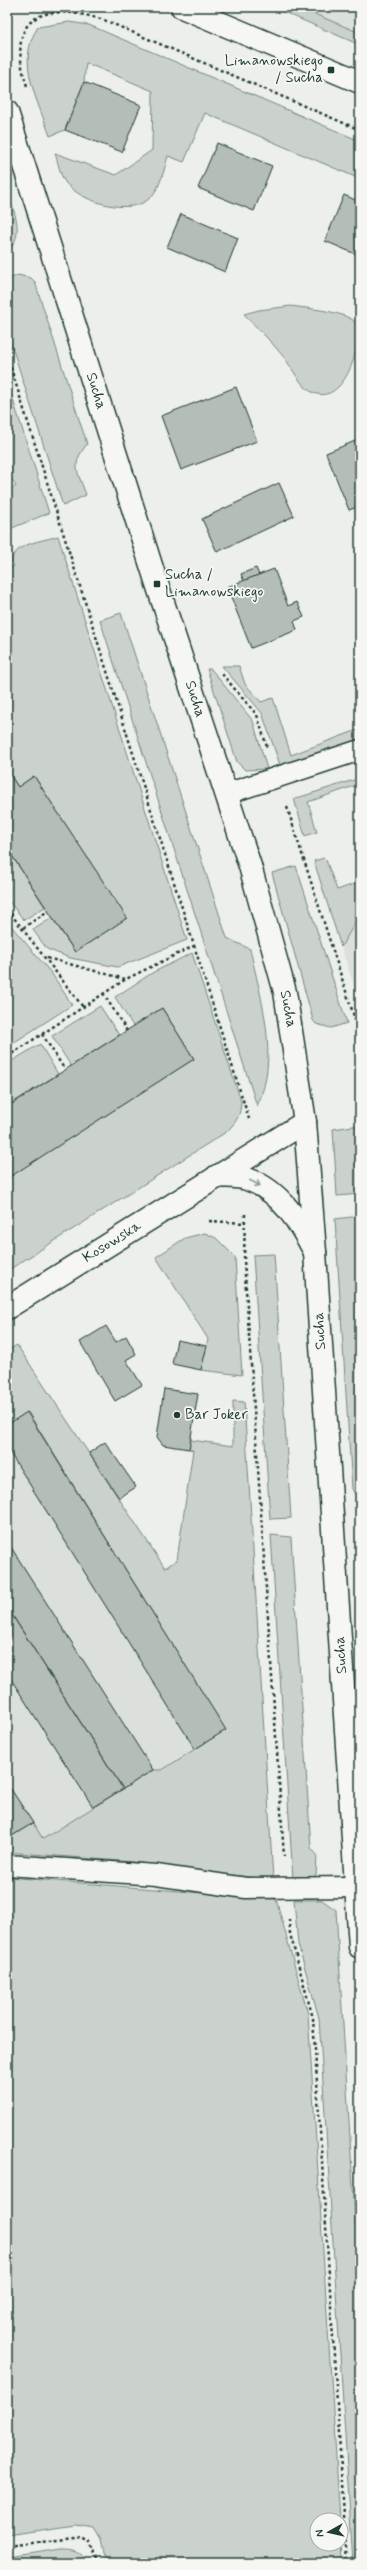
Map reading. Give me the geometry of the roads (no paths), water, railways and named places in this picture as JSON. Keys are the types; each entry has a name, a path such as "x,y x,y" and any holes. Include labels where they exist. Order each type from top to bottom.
{"street":[{"path":"182,7 360,82"},
{"name":"Sucha","path":"7,112 157,584 250,866 285,992 305,1122 315,1252 360,1947"},
{"name":"Kosowska","path":"7,1308 305,1122"},
{"path":"217,1176 247,1179 280,1200 296,1218 315,1252"}],"lane":[{"path":"226,794 360,750"},
{"path":"7,1865 156,1875 246,1888 356,1887"}],"place":[{"name":"Limanowskiego / Sucha","path":"331,70"},
{"name":"Sucha / Limanowskiego","path":"157,584"},
{"name":"Bar Joker","path":"177,1415"}]}
